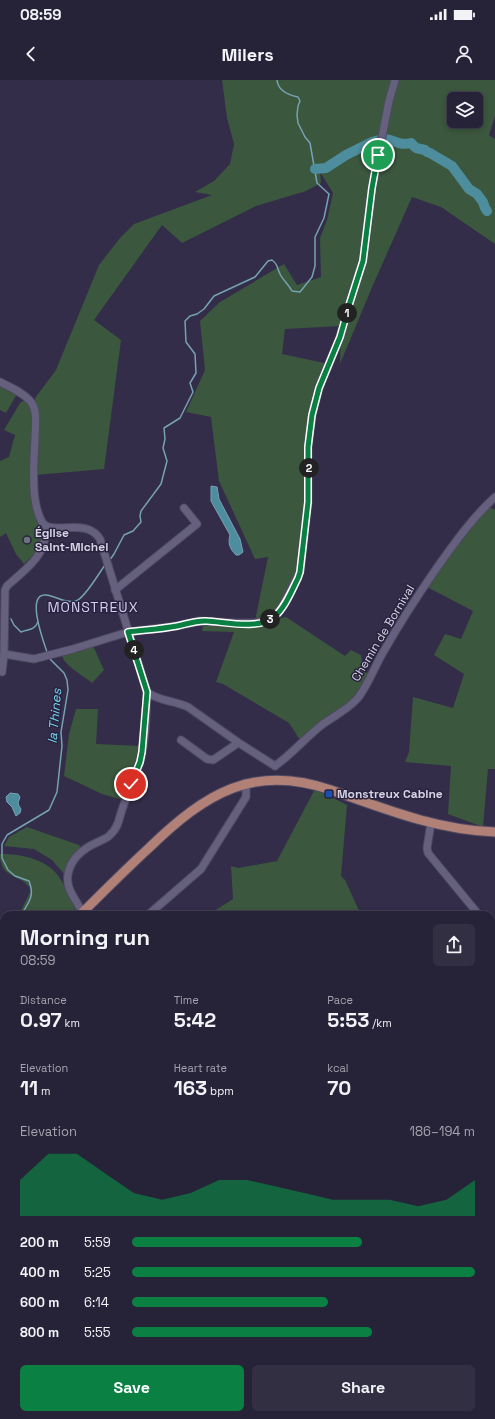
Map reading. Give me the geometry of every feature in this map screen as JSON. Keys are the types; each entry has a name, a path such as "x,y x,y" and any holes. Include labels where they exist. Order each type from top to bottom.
{"main road":[{"path":"85,911 158,839 191,811 219,794 246,783 274,779 299,781 317,785 394,813 432,823 495,832"}],"street":[{"path":"4,654 34,659 128,632 177,626 200,621 246,624 256,623 274,617 281,610 300,572 308,502 308,447 312,415 319,388 340,337 363,261 372,188 389,101 395,80"},
{"path":"0,382 26,398 34,406 36,424 33,481 40,517 43,524 50,528 73,527 90,529 95,532 100,539 147,692 140,762 122,807 118,824 110,835 80,852 74,859 68,874 67,884 80,911"},
{"name":"Chemin de Bornival","path":"275,766 287,758 312,733 348,708 358,698 385,649 422,590 464,530 495,496"},
{"path":"116,590 197,524 184,508"},
{"path":"2,672 4,654 5,590 3,586 29,565 39,553 43,546 47,527"},
{"path":"147,692 153,697 179,702 188,707 238,743 275,766 274,779"},
{"path":"181,740 207,760 213,760 238,743"},
{"path":"153,911 201,869 246,797 246,783"},
{"path":"432,823 427,848 428,853 476,911"}],"shaded area":[{"path":"222,80 495,80 495,116 489,135 495,139 495,244 441,207 412,197 340,364 341,326 285,329 282,354 324,363 326,367 311,411 307,493 297,577 273,616 255,621 268,557 255,559 219,481 211,417 186,412 205,370 200,321 220,302 284,264 297,285 321,277 320,238 327,220 333,193 320,172 321,183 306,191 256,206 182,243 162,225 94,320 121,340 104,469 35,475 38,417 35,398 56,370 99,265 120,238 134,224 212,195 195,192 214,181 230,164 234,144 227,118"},
{"path":"0,384 17,394 6,413 0,410"},
{"path":"26,401 32,408 33,496 35,513 41,533 39,546 35,553 24,564 16,554 6,533 0,537 0,461 9,457 15,435 4,430 20,403"},
{"path":"211,486 217,487 219,499 240,539 243,552 239,555 236,555 230,548 230,535 211,501"},
{"path":"488,506 495,510 495,769 488,769 483,827 448,814 451,766 405,762 409,752 413,697 453,708 464,674 434,655 445,634 461,639 473,611 427,587 451,552"},
{"path":"286,617 345,656 351,650 361,655 363,672 369,673 355,698 346,707 300,740 289,723 223,684 216,682 234,632 202,631 204,623 237,628 267,625 274,620"},
{"path":"93,646 104,670 92,683 67,664 62,656"},
{"path":"76,709 98,709 96,744 141,746 123,800 102,794 64,776 69,734"},
{"path":"315,789 347,805 341,876 345,880 359,911 214,911 233,899 231,866 238,868 277,861"},
{"path":"10,793 18,794 20,797 18,803 21,809 20,813 16,816 12,807 7,802 6,797"},
{"path":"27,827 79,845 81,849 71,858 65,875 52,860 34,849 4,846 9,837"},
{"path":"0,854 17,855 34,859 50,867 61,880 76,911 21,911 31,890 23,881 8,873 1,863"}],"waterway":[{"name":"la Thines","path":"109,561 124,535 133,531 141,522 141,511 161,484 167,461 163,448 165,439 164,428 180,418 193,392 190,383 196,373 195,354 186,342 185,321 190,316 197,314 204,309 214,296 255,277 268,261 272,260 275,263 281,276 292,291 300,292 312,277 315,266 315,237 324,218 329,194 317,183 310,143 305,137 298,123 297,115 300,101 298,97 287,94 281,90 277,80"},
{"path":"384,139 403,144 411,143 416,148 425,150 452,166 469,189 477,194 487,211"},
{"path":"315,169 326,168 346,155 379,140"},
{"name":"la Thines","path":"47,652 36,610 37,602 40,597 46,595 65,601 76,601 80,599 88,590 105,565"},
{"path":"11,619 14,625 21,632 33,628 38,622"},
{"name":"la Thines","path":"23,911 30,899 31,886 29,881 15,876 8,870 2,858 2,844 7,835 49,810 57,792 62,746 61,732 68,690 67,680 64,673 49,658"}],"place":[{"name":"Église Saint-Michel","path":"27,540"},
{"name":"Monstreux Cabine","path":"329,794"}],"district":[{"name":"MONSTREUX","path":"93,607"}],"route":[{"path":"131,784 140,762 142,752 147,692 128,632 165,628 200,621 246,624 268,620 274,617 281,610 298,578 300,572 308,502 308,447 312,415 319,388 340,337 363,261 372,188 378,155"}]}
